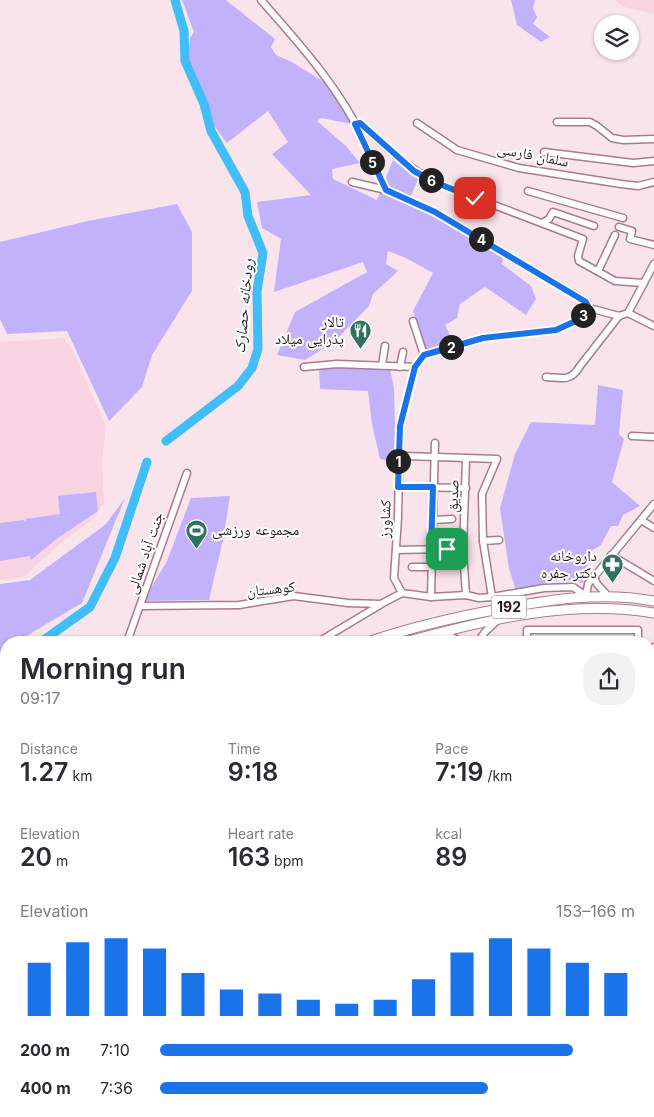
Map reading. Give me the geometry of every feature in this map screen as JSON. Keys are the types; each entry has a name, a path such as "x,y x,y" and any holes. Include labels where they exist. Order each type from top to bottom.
{"main road":[{"name":"192","path":"387,636 466,615 544,600 586,596 637,598 654,601"},
{"name":"192","path":"427,636 499,619 559,610 608,609 654,613"}],"street":[{"path":"261,0 317,65 355,124 386,190"},
{"path":"557,122 590,122 612,138 624,140 654,139"},
{"path":"355,124 360,123 414,171 434,182 582,239 578,259 615,281 644,283"},
{"name":"سلمان فارسی","path":"417,123 457,150 519,168 638,186 654,182"},
{"path":"544,152 633,163 654,161"},
{"path":"352,182 386,190 435,212 586,302 589,308 619,316 628,313 654,264"},
{"path":"528,192 623,218"},
{"path":"542,224 549,220 553,212 594,226"},
{"path":"619,226 632,231 630,240 654,245"},
{"path":"598,271 615,235"},
{"path":"413,321 424,355 483,338 556,330 578,320 589,308"},
{"path":"628,313 654,326"},
{"path":"546,377 567,378 575,374 619,316"},
{"path":"382,365 385,346"},
{"path":"400,367 403,352"},
{"name":"کشاورز","path":"402,593 394,578 400,426 415,367 424,355"},
{"path":"304,367 337,364 415,367"},
{"path":"632,436 654,437"},
{"path":"431,597 430,567 435,442"},
{"path":"405,456 497,459 482,494 483,541 492,597"},
{"name":"صدیق","path":"466,459 463,550 466,595"},
{"name":"جنت آباد شمالی","path":"129,636 187,473"},
{"path":"398,487 466,488"},
{"path":"402,593 431,597 466,595 479,598 544,588 573,588 586,596 588,584 654,504"},
{"path":"432,520 452,520"},
{"path":"641,520 654,528"},
{"path":"483,541 499,540"},
{"path":"396,550 463,550"},
{"path":"611,556 654,581"},
{"path":"412,567 430,567"},
{"path":"594,577 597,584 609,597"},
{"name":"کوهستان","path":"141,606 238,605 294,596 348,603 381,604 402,593"},
{"path":"328,636 381,604"},
{"path":"482,636 499,619"},
{"path":"527,636 527,630 638,630 638,636"},
{"path":"442,632 450,636"}],"shaded area":[{"path":"182,0 226,0 275,39 271,47 276,55 292,62 324,82 352,124 321,118 317,121 346,146 360,163 332,169 333,179 377,200 393,160 418,179 408,204 448,223 503,256 502,264 531,286 536,299 526,315 485,287 460,304 457,318 445,325 453,341 426,351 413,311 433,273 406,258 388,251 386,264 398,271 373,294 369,306 334,342 305,360 277,355 295,312 367,272 363,262 274,292 281,239 262,228 257,202 311,195 272,154 288,142 268,111 227,143 212,123 188,60 190,38 194,32"},
{"path":"511,0 535,0 533,8 537,17 533,24 550,37 541,42 517,25"},
{"path":"615,0 654,0 654,14 624,7"},
{"path":"177,204 192,232 192,291 152,355 142,387 109,421 67,331 7,334 0,319 0,242 88,221"},
{"path":"64,338 73,351 106,426 102,462 104,503 92,520 63,541 22,578 0,580 0,342"},
{"path":"319,367 390,369 394,388 396,463 380,459 372,424 368,391 320,389"},
{"path":"598,385 623,390 619,434 624,439 612,482 640,506 623,515 618,526 611,526 601,545 591,551 583,583 562,579 516,590 509,569 500,508 515,454 531,422 595,425"},
{"path":"96,492 98,511 55,540 31,560 30,556 0,561 0,523 24,520 25,522 26,519 60,514 58,496"},
{"name":"مجموعه ورزشی","path":"230,496 223,540 209,600 143,601 167,561 191,498"},
{"path":"125,498 82,603 26,636 0,636 0,584 30,580 106,524"}],"waterway":[{"name":"رودخانه حصارک","path":"166,441 238,386 252,368 258,349 257,291 263,253 248,216 245,192 211,131 204,104 185,61 184,31 175,0"},
{"name":"رودخانه حصارک","path":"49,636 90,607 115,558 147,462"}],"place":[{"name":"تالار پذرایی میلاد","path":"360,350"},
{"name":"مجموعه ورزشی","path":"196,549"},
{"name":"داروخانه دکتر جفره","path":"613,584"}],"route":[{"path":"447,549 431,550 433,487 398,487 400,426 415,367 424,355 483,338 556,330 578,320 589,308 586,302 516,259 435,212 386,190 355,124 360,123 414,171 434,182 475,198"}]}
